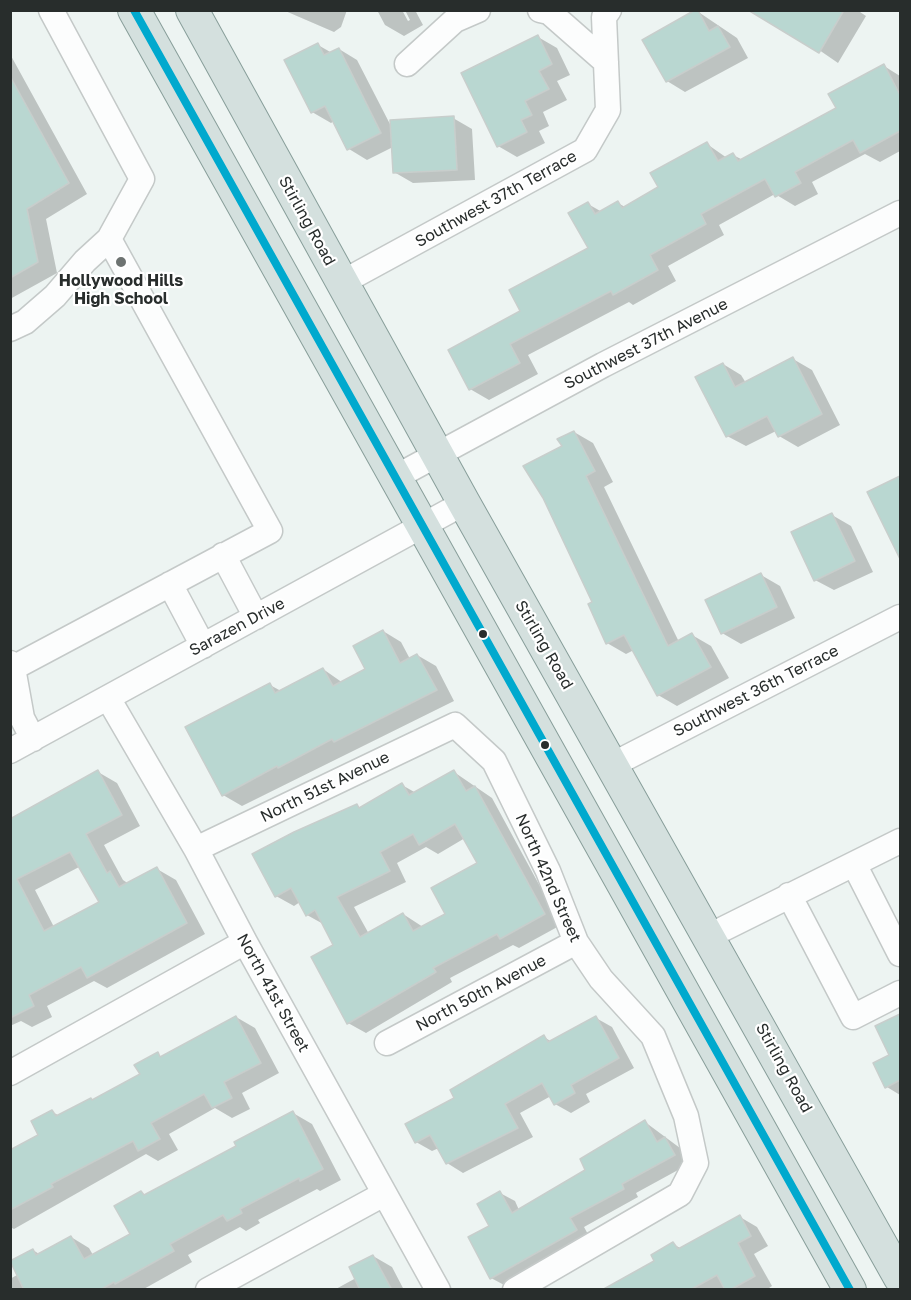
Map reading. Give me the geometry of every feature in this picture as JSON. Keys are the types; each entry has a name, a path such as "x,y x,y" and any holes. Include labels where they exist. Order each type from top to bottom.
{"main road":[{"path":"134,10 420,525 850,1290"},
{"name":"Stirling Road","path":"192,10 341,283 900,1278"}],"street":[{"path":"10,329 25,322 55,296 85,261 110,239 142,179 51,10"},
{"path":"407,64 455,20 478,10"},
{"path":"540,10 549,12 606,62"},
{"name":"Southwest 37th Terrace","path":"341,283 585,150 608,110 604,17 609,10"},
{"name":"Southwest 37th Avenue","path":"394,478 603,365 900,213"},
{"path":"33,739 22,718 12,666 270,531 110,239"},
{"name":"Sarazen Drive","path":"10,751 464,503"},
{"path":"223,555 256,617"},
{"path":"170,584 203,646"},
{"name":"Southwest 36th Terrace","path":"612,765 900,617"},
{"name":"North 41st Street","path":"108,698 196,849 244,942 438,1290"},
{"name":"North 51st Avenue","path":"196,849 455,725"},
{"name":"North 42nd Street","path":"455,725 494,761 548,871 576,942 600,979 653,1036 686,1116 696,1162 681,1194 515,1290"},
{"path":"709,936 900,841"},
{"path":"854,864 900,954"},
{"path":"789,895 853,1017 900,993"},
{"path":"10,1073 244,942"},
{"name":"North 50th Avenue","path":"387,1043 576,942"},
{"path":"208,1290 384,1194"}],"building":[{"path":"698,10 709,31 718,26 730,47 666,82 642,40"},
{"path":"748,10 844,10 819,53"},
{"path":"538,35 552,64 539,71 549,89 525,101 532,115 521,120 527,132 497,147 461,73"},
{"path":"318,43 324,55 339,48 381,133 347,150 325,106 311,113 284,60"},
{"path":"884,64 900,95 900,131 860,153 853,140 795,172 801,183 775,197 765,179 701,214 706,224 650,255 658,270 613,295 611,291 510,344 520,363 469,390 448,350 520,311 509,290 588,248 568,213 588,202 595,214 618,201 622,208 658,187 650,173 707,142 718,161 733,153 738,161 836,108 828,94"},
{"path":"10,76 69,183 27,209 38,262 10,278"},
{"path":"454,116 457,170 393,173 390,120"},
{"path":"793,357 822,414 778,437 767,416 726,437 695,377 723,363 735,387"},
{"path":"574,431 595,471 586,476 668,646 692,633 711,667 657,696 624,635 606,644 588,604 592,602 543,498 523,466 562,446 557,439"},
{"path":"900,476 900,559 867,492"},
{"path":"832,513 855,561 814,581 791,532"},
{"path":"761,573 777,607 721,634 705,600"},
{"path":"383,630 400,663 417,654 437,690 334,742 332,739 278,768 277,766 222,796 185,727 270,683 275,693 323,668 333,686 365,669 353,646"},
{"path":"98,770 122,815 86,834 107,873 110,871 119,887 157,867 187,923 87,978 81,967 29,995 34,1006 10,1018 10,819","holes":["70,852 99,902 44,931 17,879"]},
{"path":"454,770 466,791 475,786 545,914 500,939 497,934 433,968 436,972 347,1024 311,957 333,945 315,910 306,916 291,888 275,897 252,854 294,832 357,804 359,808 402,783 409,795","holes":["455,824 477,863 431,888 445,914 413,931 403,913 360,937 337,897 390,871 380,852 413,834 419,845"]},
{"path":"900,1014 900,1080 885,1088 873,1063 889,1055 875,1026"},
{"path":"236,1016 261,1063 224,1082 232,1098 212,1108 204,1094 151,1123 160,1139 138,1151 133,1141 51,1184 53,1187 10,1210 10,1150 38,1135 31,1121 52,1110 56,1116 91,1098 92,1100 140,1074 134,1065 158,1052 160,1057"},
{"path":"596,1016 619,1058 571,1085 575,1093 554,1105 542,1083 505,1104 518,1128 446,1164 430,1135 415,1143 405,1124 454,1098 450,1090 544,1035 548,1042"},
{"path":"293,1111 323,1169 300,1181 299,1178 240,1209 242,1213 227,1221 223,1215 170,1244 174,1251 115,1284 114,1282 100,1290 24,1290 10,1261 33,1249 36,1255 71,1236 84,1259 130,1234 114,1206 141,1191 144,1195 236,1146 234,1142"},
{"path":"645,1120 657,1142 665,1137 675,1155 622,1184 624,1189 570,1218 577,1230 490,1279 468,1237 489,1226 477,1204 500,1191 512,1213 585,1170 580,1159"},
{"path":"740,1215 751,1236 738,1243 755,1276 730,1290 725,1290 717,1275 690,1290 602,1290 654,1261 651,1255 673,1242 678,1249"},
{"path":"373,1255 392,1290 360,1290 349,1267"}],"transit line":[{"path":"134,10 850,1290"}],"place":[{"name":"Hollywood Hills High School","path":"121,262"}]}
